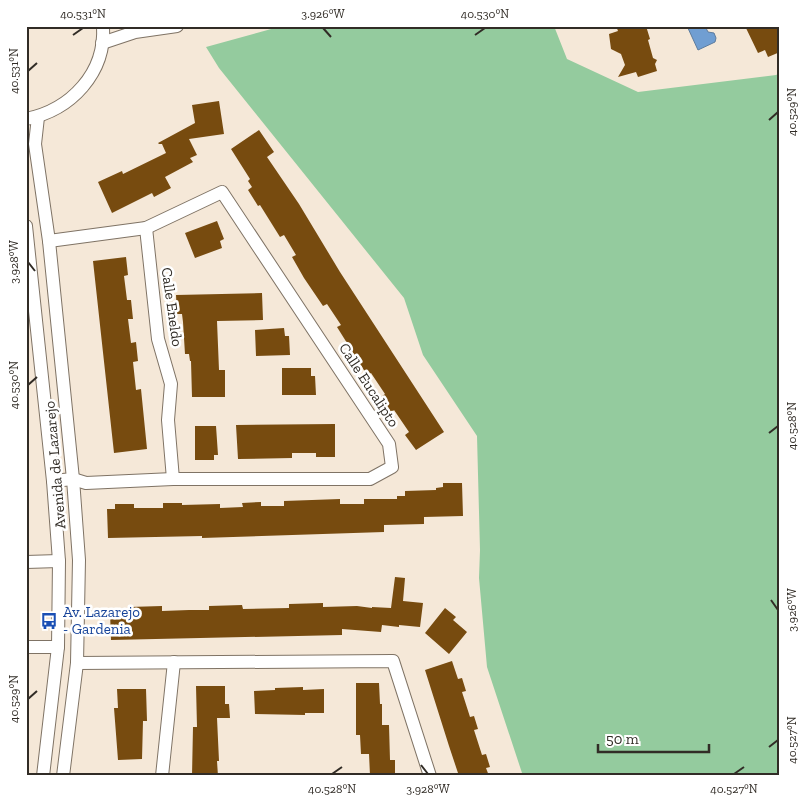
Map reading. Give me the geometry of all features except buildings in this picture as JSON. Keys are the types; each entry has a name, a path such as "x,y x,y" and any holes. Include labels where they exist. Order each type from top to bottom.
{"street":[{"path":"32,118 62,106 81,90 95,68 102,43 103,26"},
{"path":"120,26 134,32"},
{"path":"102,43 134,32 177,26"},
{"name":"Avenida de Lazarejo","path":"32,118 48,241 73,479 79,560 77,663 63,776"},
{"name":"Calle Eucalipto","path":"48,241 146,228 222,192 388,444 392,467 370,479 173,479 86,483 73,479 53,481"},
{"name":"Avenida de Lazarejo","path":"26,226 53,481 59,561 58,647 43,776"},
{"name":"Calle Eneldo","path":"146,228 158,339 171,384 168,420 173,479"},
{"path":"26,562 59,561"},
{"path":"26,647 58,647"},
{"path":"77,663 393,660 430,776"},
{"path":"162,776 174,662"}],"green space":[{"path":"282,26 554,26 567,59 638,92 780,73 780,776 523,776 487,667 479,578 477,436 423,355 404,298 219,68 206,47"}],"water":[{"path":"687,26 705,26 708,32 714,33 715,42 698,50"}],"place":[{"name":"Av. Lazarejo - Gardenia","path":"49,621"}]}
